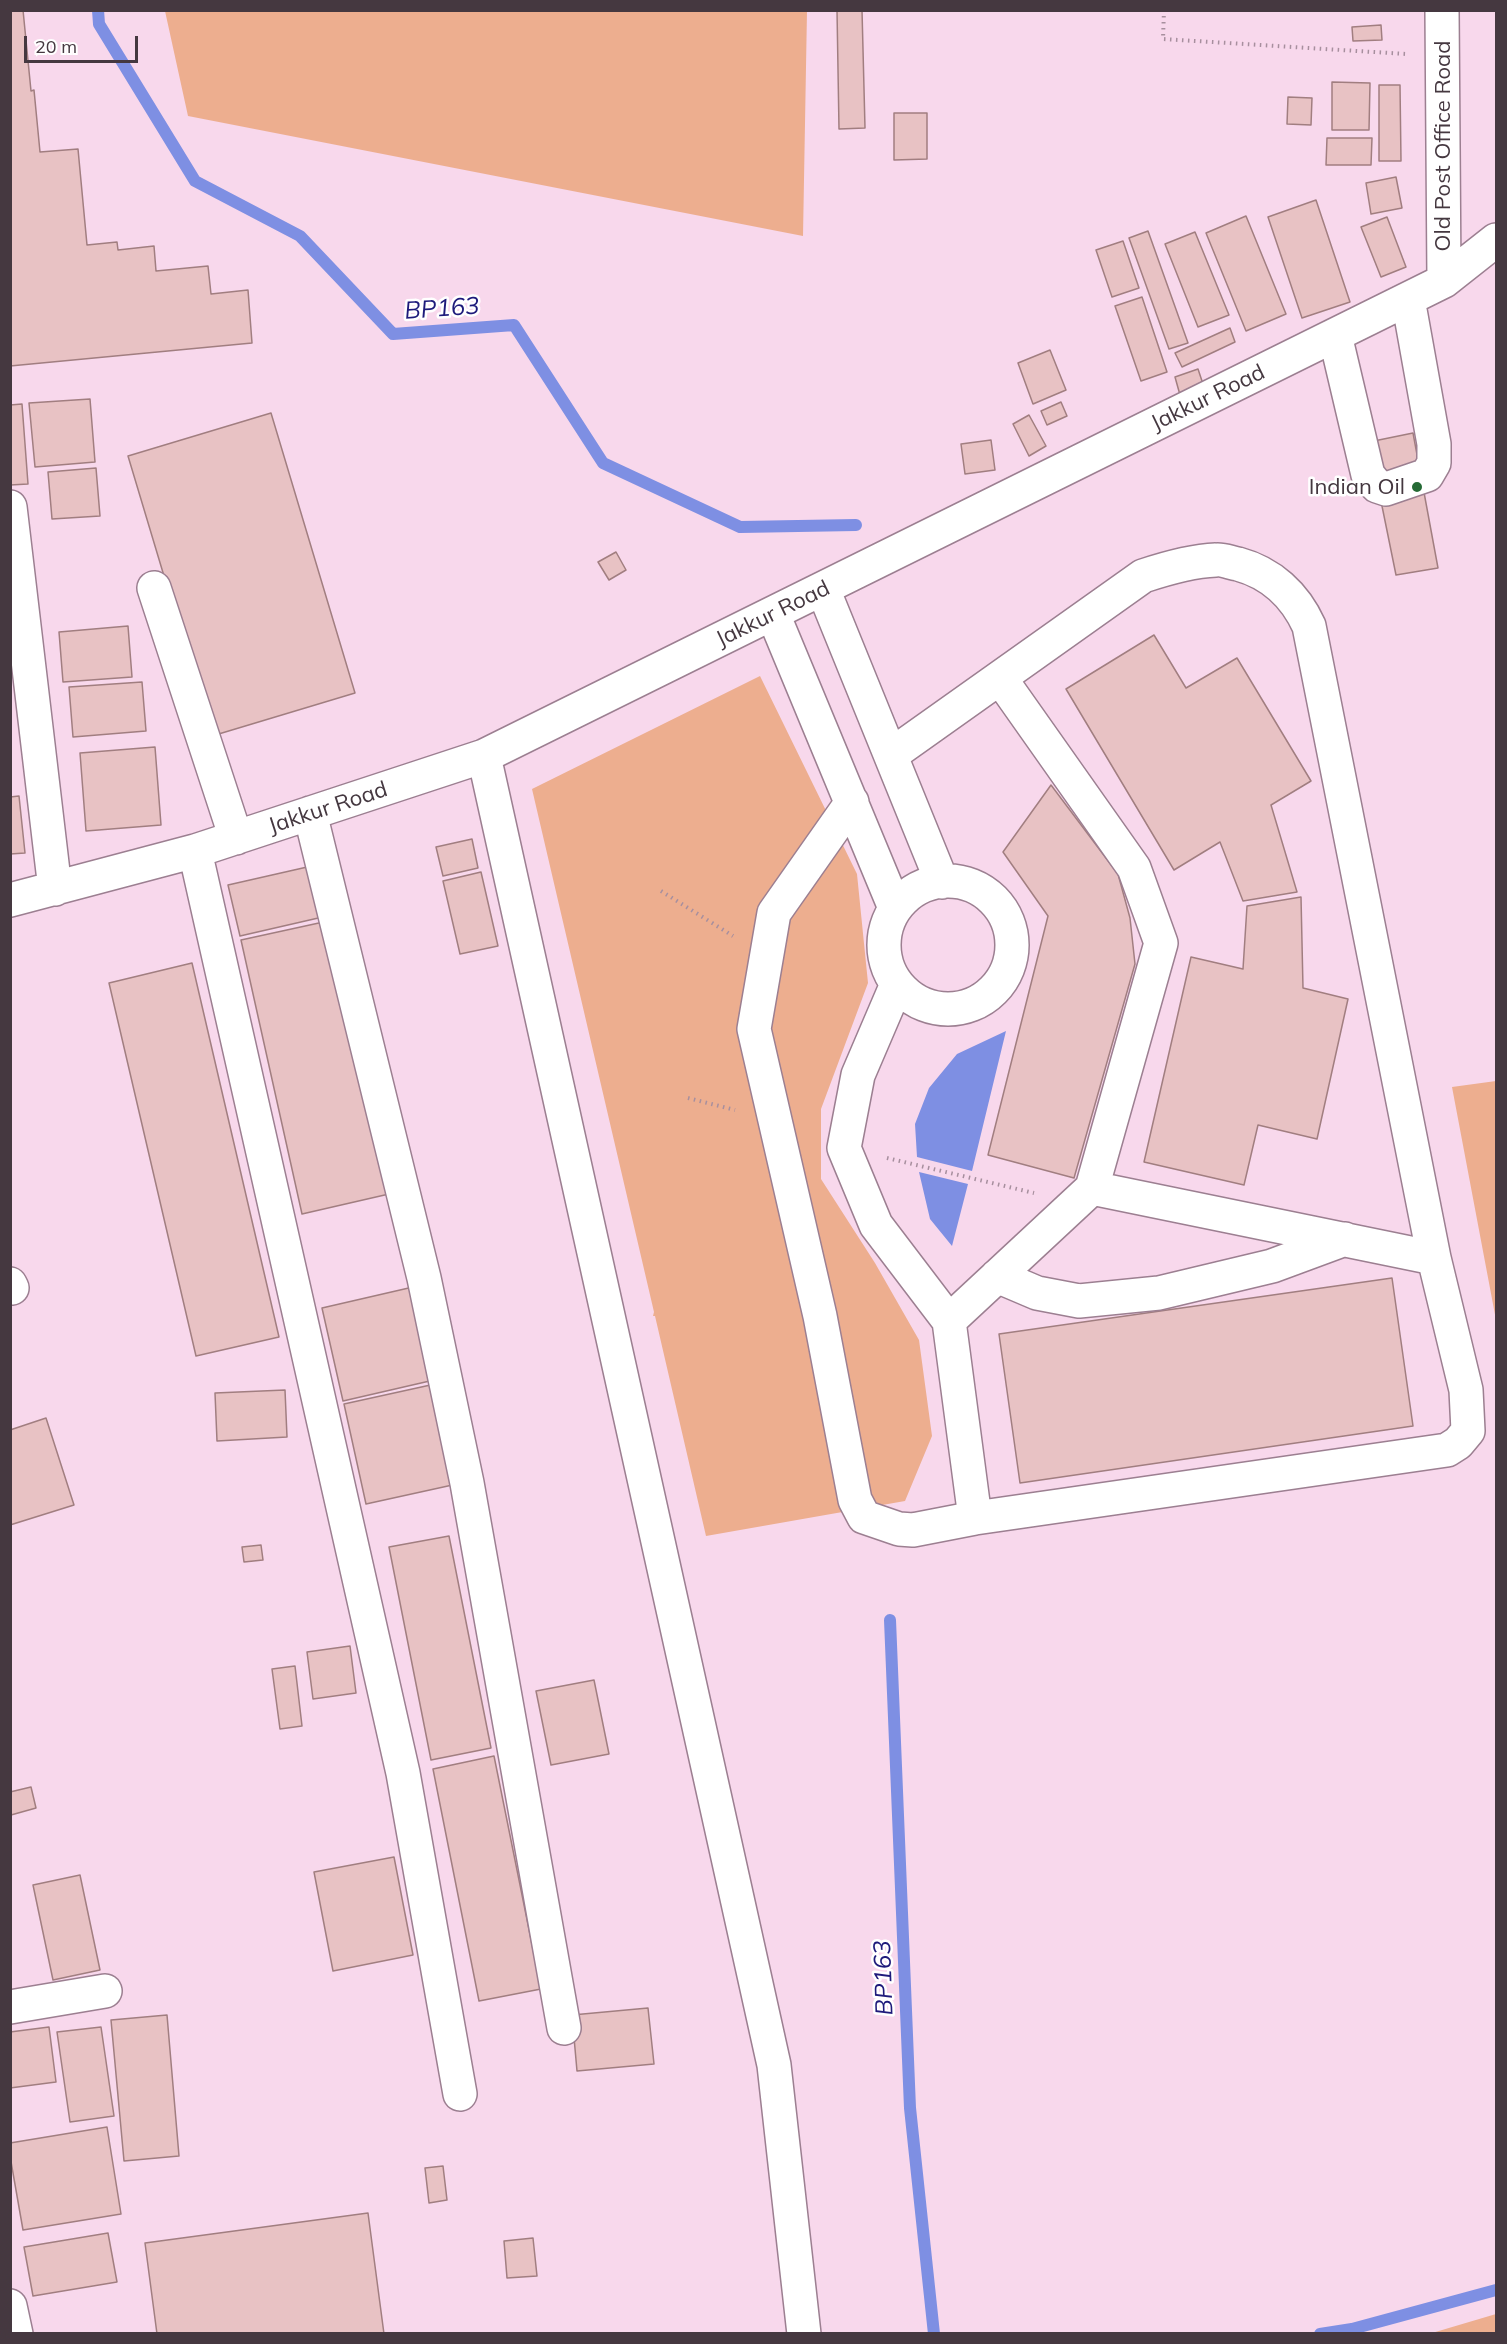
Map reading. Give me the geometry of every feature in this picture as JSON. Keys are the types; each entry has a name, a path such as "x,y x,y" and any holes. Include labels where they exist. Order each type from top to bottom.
{"street":[{"name":"Old Post Office Road","path":"1442,10 1444,281"},
{"name":"Jakkur Road","path":"10,900 195,851 484,756 1444,281 1497,240"},
{"path":"1335,336 1368,475 1377,486 1386,489 1427,475 1434,463 1434,444 1408,299"},
{"path":"10,507 22,705 55,889"},
{"path":"852,802 774,913 754,1029 773,1121 820,1316 855,1500 864,1517 899,1529 912,1530 975,1518 1448,1450 1458,1443 1468,1431 1466,1390 1434,1258 1309,626 1301,607 1279,584 1257,569 1218,559 1179,565 1143,576 891,756"},
{"path":"154,588 236,838"},
{"path":"823,589 942,882"},
{"path":"773,614 895,908"},
{"path":"949,1320 1084,1195 1161,943 1134,868 1000,678"},
{"path":"484,756 774,2065 804,2334"},
{"path":"310,813 424,1278 467,1483 564,2028"},
{"path":"195,851 404,1773 460,2094"},
{"path":"951,881 971,885 990,896 1004,913 1011,933 1012,952 1007,970 998,986 984,999 967,1007 948,1010 930,1007 912,999 897,984 887,967 883,946 886,926 895,908 909,893 929,883 951,881"},
{"path":"897,984 858,1074 844,1148 876,1225 949,1320 975,1518"},
{"path":"1084,1195 1345,1239 1434,1258"},
{"path":"997,1276 1037,1293 1079,1300 1159,1293 1272,1266 1345,1239"},
{"path":"10,2007 105,1991"},
{"path":"10,2306 16,2334"}],"path":[{"path":"1164,10 1162,39 1443,56"},
{"path":"661,891 766,957"},
{"path":"688,1098 773,1121"},
{"path":"844,1148 1084,1195"}],"shaded area":[{"path":"165,11 807,11 803,236 188,116"},
{"path":"760,676 857,874 868,983 821,1109 821,1179 875,1263 919,1340 932,1436 905,1501 706,1536 532,789"},
{"path":"1496,1081 1496,1320 1452,1087"},
{"path":"1496,2314 1496,2333 1432,2333"}],"water":[{"path":"1006,1031 972,1171 917,1157 915,1124 929,1088 957,1054"},
{"path":"919,1172 968,1184 952,1246 930,1219"}],"building":[{"path":"10,10 23,10 40,152 78,149 87,245 117,242 118,250 154,246 156,271 208,266 211,294 248,290 252,343 10,366"},
{"path":"837,10 862,10 865,128 839,129"},
{"path":"1381,25 1382,40 1353,41 1352,27"},
{"path":"1332,82 1370,83 1369,130 1332,130"},
{"path":"1379,85 1400,85 1401,161 1379,161"},
{"path":"1288,97 1312,98 1311,125 1287,124"},
{"path":"894,113 927,113 927,159 894,160"},
{"path":"1327,138 1372,138 1371,165 1326,165"},
{"path":"1396,177 1402,208 1371,214 1366,183"},
{"path":"1316,200 1350,302 1302,318 1268,217"},
{"path":"1246,216 1286,314 1246,331 1206,233"},
{"path":"1387,217 1406,267 1381,277 1361,227"},
{"path":"1148,231 1188,343 1169,349 1129,238"},
{"path":"1195,232 1229,315 1198,327 1165,244"},
{"path":"1123,241 1139,288 1112,297 1096,250"},
{"path":"1142,297 1167,372 1141,381 1115,306"},
{"path":"1230,328 1235,342 1182,367 1175,353"},
{"path":"1050,350 1066,390 1033,404 1018,363"},
{"path":"1198,369 1204,387 1180,395 1175,377"},
{"path":"90,399 95,462 35,467 29,403"},
{"path":"1061,402 1067,416 1047,425 1041,411"},
{"path":"22,404 28,484 10,485 10,405"},
{"path":"271,413 355,693 212,736 128,456"},
{"path":"1029,415 1046,446 1029,456 1013,424"},
{"path":"1413,433 1438,568 1396,575 1369,442"},
{"path":"991,440 995,470 965,474 961,444"},
{"path":"96,468 100,516 52,519 48,472"},
{"path":"616,552 626,570 609,580 598,562"},
{"path":"128,626 132,677 63,682 59,632"},
{"path":"1154,635 1186,688 1237,658 1311,781 1271,805 1297,892 1243,901 1220,842 1174,870 1066,689"},
{"path":"142,682 146,731 73,737 69,687"},
{"path":"155,747 161,825 86,831 80,753"},
{"path":"1051,785 1118,874 1130,918 1135,964 1074,1178 988,1155 1048,916 1003,852"},
{"path":"19,796 25,853 10,854 10,797"},
{"path":"472,839 478,868 443,876 436,847"},
{"path":"316,865 327,916 240,936 228,885"},
{"path":"481,872 498,946 460,954 443,881"},
{"path":"1301,897 1303,988 1348,999 1317,1139 1258,1125 1244,1185 1144,1162 1191,957 1243,969 1247,906"},
{"path":"328,921 389,1194 302,1214 241,940"},
{"path":"192,963 279,1337 196,1356 109,983"},
{"path":"1392,1278 1413,1426 1020,1483 999,1334"},
{"path":"413,1287 434,1380 343,1401 322,1308"},
{"path":"435,1384 457,1484 366,1504 344,1404"},
{"path":"285,1390 287,1437 217,1441 215,1393"},
{"path":"46,1418 74,1505 10,1525 10,1430"},
{"path":"449,1536 491,1748 431,1760 389,1547"},
{"path":"261,1545 263,1560 244,1562 242,1547"},
{"path":"350,1646 356,1693 313,1699 307,1652"},
{"path":"295,1666 302,1726 280,1729 272,1669"},
{"path":"594,1680 609,1754 551,1765 536,1691"},
{"path":"494,1756 541,1989 479,2001 433,1769"},
{"path":"31,1787 36,1808 11,1815 10,1792"},
{"path":"394,1857 413,1955 333,1971 314,1872"},
{"path":"80,1875 100,1970 53,1980 33,1885"},
{"path":"648,2008 654,2064 577,2071 572,2015"},
{"path":"167,2015 179,2156 124,2161 111,2020"},
{"path":"49,2027 56,2082 10,2088 10,2032"},
{"path":"101,2027 114,2116 70,2122 57,2032"},
{"path":"107,2127 121,2214 23,2230 10,2156 10,2143"},
{"path":"443,2166 447,2200 429,2203 425,2168"},
{"path":"368,2213 384,2334 157,2334 145,2243"},
{"path":"108,2233 117,2282 33,2296 24,2247"},
{"path":"533,2238 537,2276 507,2278 504,2241"}],"waterway":[{"name":"BP163","path":"98,10 99,24 195,181 300,236 393,334 514,325 603,463 740,527 856,525"},
{"name":"BP163","path":"890,1620 910,2108 934,2334"},
{"path":"1320,2334 1352,2329 1496,2290"}],"place":[{"name":"Indian Oil","path":"1417,487"}]}
